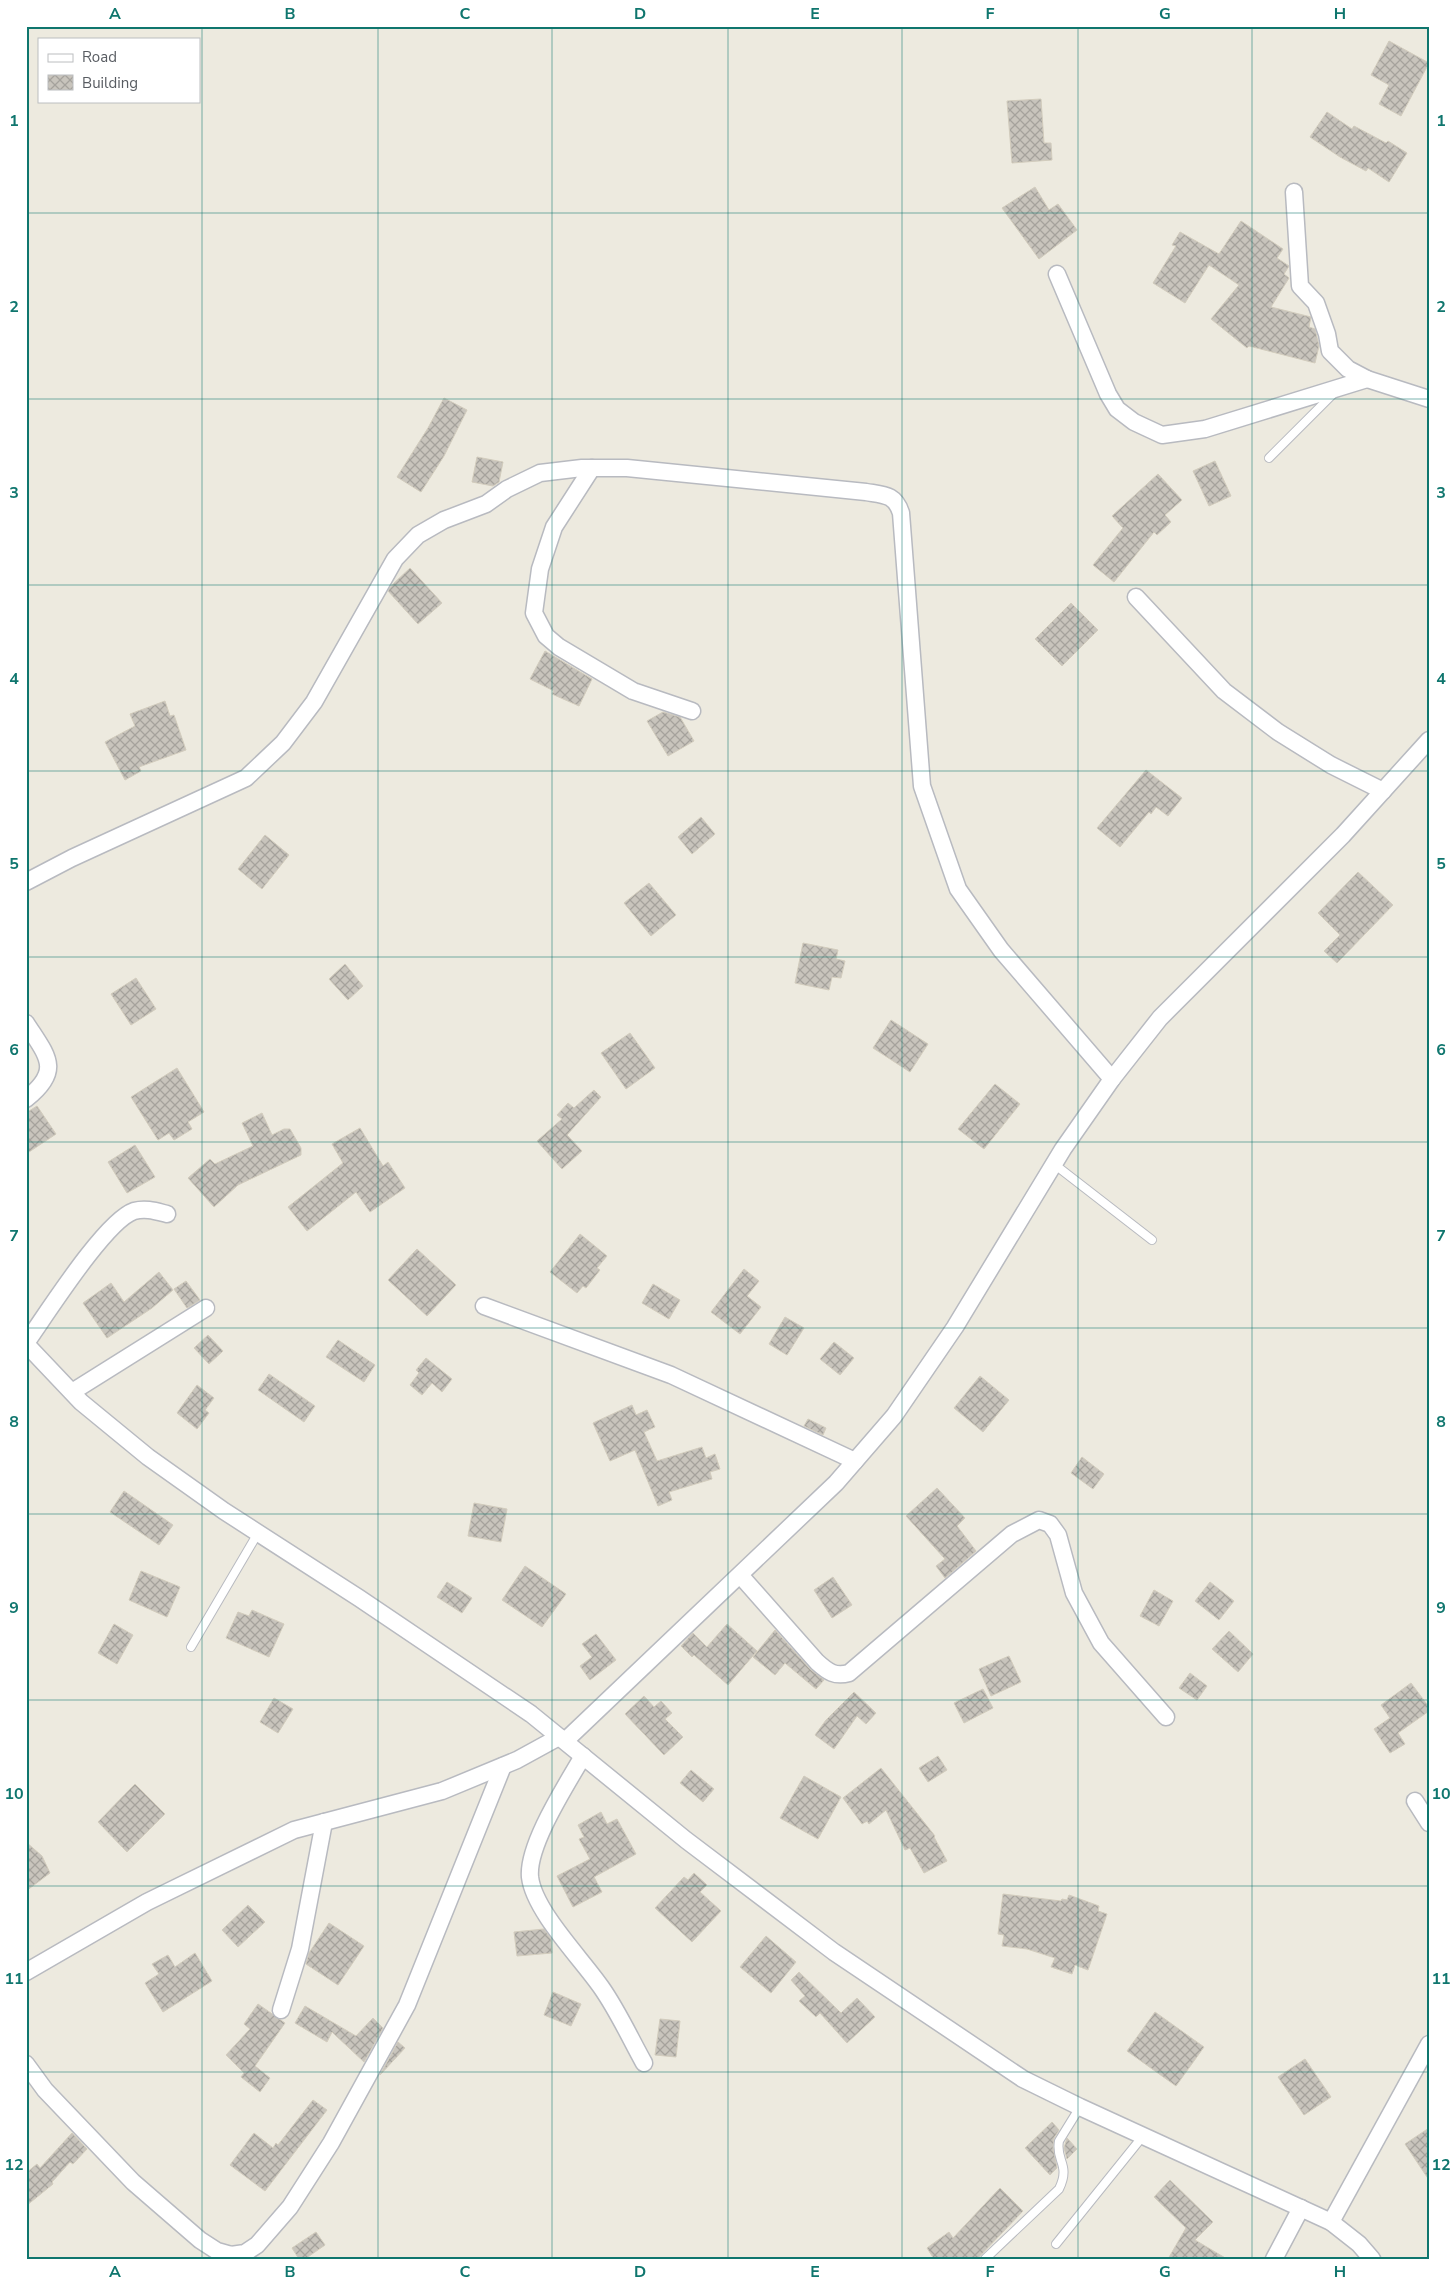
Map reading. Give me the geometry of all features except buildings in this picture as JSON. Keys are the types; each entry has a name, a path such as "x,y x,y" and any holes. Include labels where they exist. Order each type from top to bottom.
{"street":[{"path":"1294,192 1300,286 1316,303 1327,334 1330,351 1348,369 1367,379 1429,399"},
{"path":"1057,274 1108,394 1117,409 1134,422 1162,435 1205,429 1367,379"},
{"path":"592,468 554,527 540,569 534,613 546,636 559,647 633,692 692,711"},
{"path":"26,882 72,858 246,778 283,743 314,702 395,559 418,535 444,520 486,504 507,489 540,473 592,468 627,468 866,492 888,496 898,502 902,522 922,786 958,889 1001,950 1112,1079"},
{"path":"1136,597 1224,691 1278,732 1331,765 1383,791"},
{"path":"26,1972 147,1902 294,1830 442,1791 504,1766 562,1739 740,1575 836,1483 894,1416 955,1327 1054,1164 1112,1079 1160,1018 1343,836 1429,740"},
{"path":"26,1023 43,1049 49,1065 48,1074 41,1088 26,1099"},
{"path":"168,1214 147,1209 132,1212 114,1224 88,1255 26,1343 72,1392 148,1457 258,1533 531,1714 686,1840 834,1952 1023,2078 1080,2108 1331,2222 1359,2244 1372,2259"},
{"path":"484,1306 672,1375 855,1461"},
{"path":"72,1392 206,1308"},
{"path":"740,1575 817,1662 826,1671 838,1676 849,1672 1012,1534 1039,1520 1050,1524 1058,1534 1074,1593 1101,1643 1166,1717"},
{"path":"583,1756 552,1809 535,1850 530,1875 536,1899 602,1989 644,2063"},
{"path":"26,2064 45,2090 133,2182 200,2240 217,2251 231,2255 246,2253 257,2245 290,2207 331,2143 407,2005 504,1766"},
{"path":"1416,1801 1429,1823"},
{"path":"280,2010 300,1949 324,1822"},
{"path":"1331,2222 1429,2044"},
{"path":"1274,2259 1300,2208"}],"lane":[{"path":"1269,458 1339,388"},
{"path":"1054,1164 1152,1240"},
{"path":"191,1647 258,1533"},
{"path":"985,2259 1059,2189 1064,2178 1065,2168 1058,2148 1059,2141 1080,2108"},
{"path":"1056,2244 1143,2136"}]}
